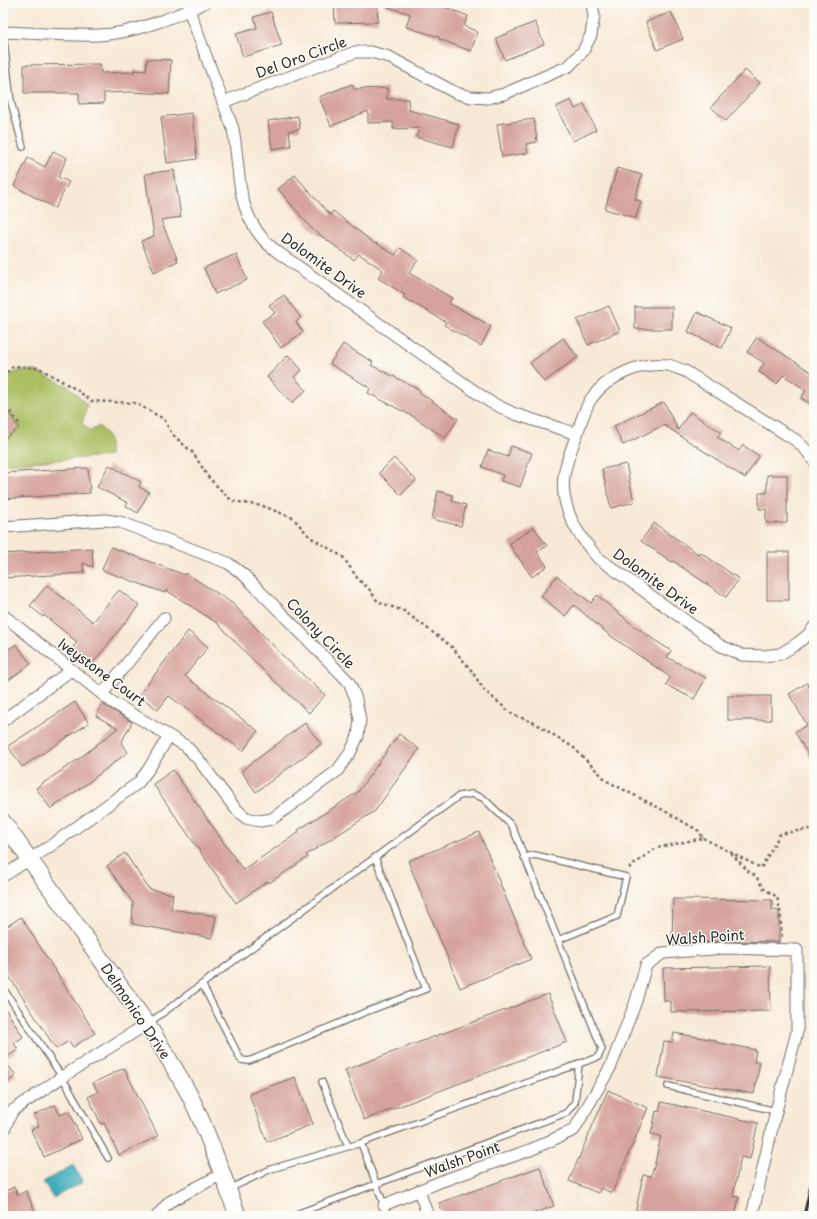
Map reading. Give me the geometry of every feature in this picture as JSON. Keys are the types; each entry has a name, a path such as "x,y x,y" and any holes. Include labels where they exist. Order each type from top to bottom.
{"street":[{"path":"3,32 99,35 123,32 189,10 204,3"},
{"name":"Del Oro Circle","path":"223,102 354,52 371,52 389,57 456,93 471,97 488,98 504,94 569,66 583,51 591,35 594,16 592,3"},
{"name":"Dolomite Drive","path":"189,10 233,130 236,146 239,189 244,207 263,240 279,253 490,402 514,414 577,434"},
{"name":"Dolomite Drive","path":"814,461 797,441 685,371 669,365 652,365 632,369 612,379 600,389 590,401 565,467 563,483 565,500 572,520 584,541 598,558 721,646 742,655 763,656 780,654 809,634 814,627"},
{"name":"Colony Circle","path":"3,527 105,520 120,522 228,563 245,576 349,682 356,699 360,720 358,736 350,753 337,771 272,819 260,821 246,818 235,808 198,759 186,746 169,736"},
{"name":"Iveystone Court","path":"3,615 112,702 169,736"},
{"path":"102,694 164,618"},
{"path":"4,720 71,670"},
{"path":"3,876 49,847 138,783 169,736"},
{"name":"Delmonico Drive","path":"3,822 147,1024 168,1058 192,1100 212,1146 238,1216"},
{"name":"Walsh Point","path":"384,1205 530,1150 574,1130 612,1066 636,1001 646,965 663,953 724,948 797,950 797,1032 776,1111 752,1216"},
{"path":"3,1132 12,1111 62,1077 147,1024"},
{"path":"157,1216 169,1202 222,1174"},
{"name":"Walsh Point","path":"419,1191 428,1216"}],"lane":[{"path":"3,32 11,102 23,147"},
{"path":"147,1024 459,796 472,794 483,798 512,826 602,1049 598,1057 361,1143 271,1169 228,1189"},
{"path":"524,857 535,855 626,877 617,916 558,940"},
{"path":"202,984 241,1060 249,1061 363,1013 426,989 375,857"},
{"path":"3,988 62,1077 108,1158"},
{"path":"300,1216 298,1213 566,1114 575,1102 579,1063"},
{"path":"322,1082 348,1146"},
{"path":"668,1086 776,1111"},
{"path":"361,1143 388,1216"}],"path":[{"path":"3,371 5,374 14,366 39,368 77,390 91,401 135,403 164,419 172,434 193,452 209,478 232,502 263,506 293,518 310,537 343,557 358,579 369,589 378,602 404,611 451,646 471,670 484,690 512,714 535,723 574,748 608,781 664,810 699,831 703,838 761,868 780,834 814,828"},
{"path":"3,402 21,426"},
{"path":"3,410 7,407"},
{"path":"619,875 656,848 703,838"},
{"path":"729,852 748,872 756,876 763,888 777,897 782,923 782,949"}],"green space":[{"path":"22,370 35,371 68,386 79,396 87,406 82,424 91,431 99,426 103,430 109,440 109,456 3,464 3,382 12,374"}],"water":[{"path":"73,1165 83,1182 53,1198 43,1182"}],"building":[{"path":"334,3 377,3 378,22 335,23"},
{"path":"385,3 435,3 468,16 464,26 478,32 471,51 439,39 439,37 406,27 410,14 385,6"},
{"path":"271,12 282,45 243,57 236,34 257,28 254,17"},
{"path":"671,12 683,39 657,50 646,22"},
{"path":"535,22 544,44 505,60 496,38"},
{"path":"147,59 171,60 169,94 130,92 104,93 104,103 79,104 79,93 24,93 24,65 100,64 101,73 134,72 134,70 146,71"},
{"path":"745,70 760,83 726,121 711,107"},
{"path":"352,84 354,89 387,88 387,99 408,99 409,110 459,124 453,147 416,137 419,128 393,129 393,122 368,123 368,111 331,126 319,97"},
{"path":"571,100 575,109 584,104 596,130 573,141 556,107"},
{"path":"192,113 197,159 167,163 161,117"},
{"path":"298,116 300,129 289,131 291,146 272,149 268,121"},
{"path":"534,119 537,142 526,144 528,153 502,157 497,124"},
{"path":"53,151 67,158 58,177 69,182 55,208 14,186 28,158 45,167"},
{"path":"617,168 642,175 635,199 641,201 636,218 605,209"},
{"path":"174,170 181,217 161,220 178,261 154,272 141,241 154,236 145,174"},
{"path":"295,175 330,215 333,211 375,244 376,243 395,255 400,248 418,260 409,273 452,298 449,303 491,326 481,346 444,325 446,322 403,297 405,295 378,278 383,270 359,254 354,260 312,229 278,189"},
{"path":"236,254 247,280 215,294 204,268"},
{"path":"284,295 301,318 296,322 303,332 281,348 262,321 275,313 269,305"},
{"path":"609,306 620,331 588,345 577,320"},
{"path":"635,307 672,307 672,329 635,329"},
{"path":"697,312 731,328 722,348 688,332"},
{"path":"757,337 814,374 814,406 801,398 806,390 783,375 777,384 759,372 764,363 747,352"},
{"path":"563,338 578,357 544,382 530,363"},
{"path":"343,344 373,362 371,365 420,390 419,392 458,419 445,438 414,417 368,393 370,388 330,364"},
{"path":"288,355 302,370 294,377 306,390 292,403 267,377"},
{"path":"664,402 678,430 690,412 721,432 717,437 739,451 743,445 759,456 745,478 664,425 623,445 614,426"},
{"path":"3,405 19,428 3,440"},
{"path":"511,446 532,453 520,487 501,481 503,475 482,467 488,450 508,457"},
{"path":"394,458 416,480 401,495 379,473"},
{"path":"626,464 634,502 611,508 602,469"},
{"path":"109,465 141,482 139,487 149,492 138,513 126,506 128,503 97,487"},
{"path":"88,468 90,493 3,499 3,473"},
{"path":"767,475 787,475 787,523 766,523 766,509 759,509 759,493 767,493"},
{"path":"438,491 453,495 452,501 466,505 461,526 432,519"},
{"path":"654,523 698,554 700,552 739,579 726,597 641,541"},
{"path":"534,527 547,546 537,552 547,566 532,577 509,544"},
{"path":"111,547 185,575 186,573 232,603 286,659 325,695 309,713 261,668 217,623 166,590 165,593 102,570"},
{"path":"92,548 93,567 83,563 84,573 3,578 3,554"},
{"path":"767,552 789,552 789,600 767,600"},
{"path":"557,576 591,603 597,595 634,626 671,651 667,657 706,678 694,699 666,685 670,677 608,634 574,605 565,616 541,596"},
{"path":"47,585 93,622 119,590 139,605 89,668 69,653 77,642 44,615 43,617 30,606"},
{"path":"188,631 208,647 185,676 258,731 243,751 169,696 158,710 139,695"},
{"path":"16,644 31,664 3,684 3,653"},
{"path":"807,683 814,695 814,765 795,732 807,725 789,694"},
{"path":"728,696 771,696 771,720 728,720"},
{"path":"75,702 89,723 22,767 8,746"},
{"path":"102,704 132,722 121,743 128,752 51,809 36,788 80,758 118,728 96,716"},
{"path":"305,723 321,744 256,792 241,771"},
{"path":"399,734 419,749 375,811 306,855 308,857 269,883 268,881 236,903 153,784 173,770 243,870 299,832 298,830 358,792"},
{"path":"479,832 531,959 460,988 408,861"},
{"path":"125,853 149,889 173,894 171,909 216,916 212,938 132,924 133,903 107,866"},
{"path":"673,899 772,900 772,910 779,911 779,942 724,941 692,944 672,943"},
{"path":"21,917 95,1033 73,1047 69,1041 56,1049 3,967 3,929"},
{"path":"770,966 771,1011 671,1012 671,1001 664,1001 663,968"},
{"path":"548,994 567,1042 364,1120 345,1070"},
{"path":"3,1005 23,1037 14,1043 18,1050 4,1059 16,1076 3,1085"},
{"path":"674,1033 715,1040 715,1042 756,1050 754,1062 760,1062 754,1094 658,1077 664,1041 672,1042"},
{"path":"124,1068 158,1136 119,1155 104,1123 101,1124 88,1097 98,1092 93,1083"},
{"path":"295,1077 313,1124 267,1142 249,1094"},
{"path":"608,1090 648,1108 612,1193 601,1188 598,1193 569,1181"},
{"path":"661,1102 758,1123 750,1159 741,1157 733,1196 739,1197 735,1216 666,1216 636,1210 643,1175 651,1176 654,1167 661,1136 651,1134 656,1111 659,1112"},
{"path":"55,1105 60,1115 69,1111 82,1139 44,1157 31,1130 39,1126 34,1115"},
{"path":"540,1167 554,1206 526,1216 443,1216 439,1203"},
{"path":"14,1187 18,1195 26,1191 37,1216 3,1216 3,1192"}],"railway":[{"path":"804,1216 814,1171"}]}
